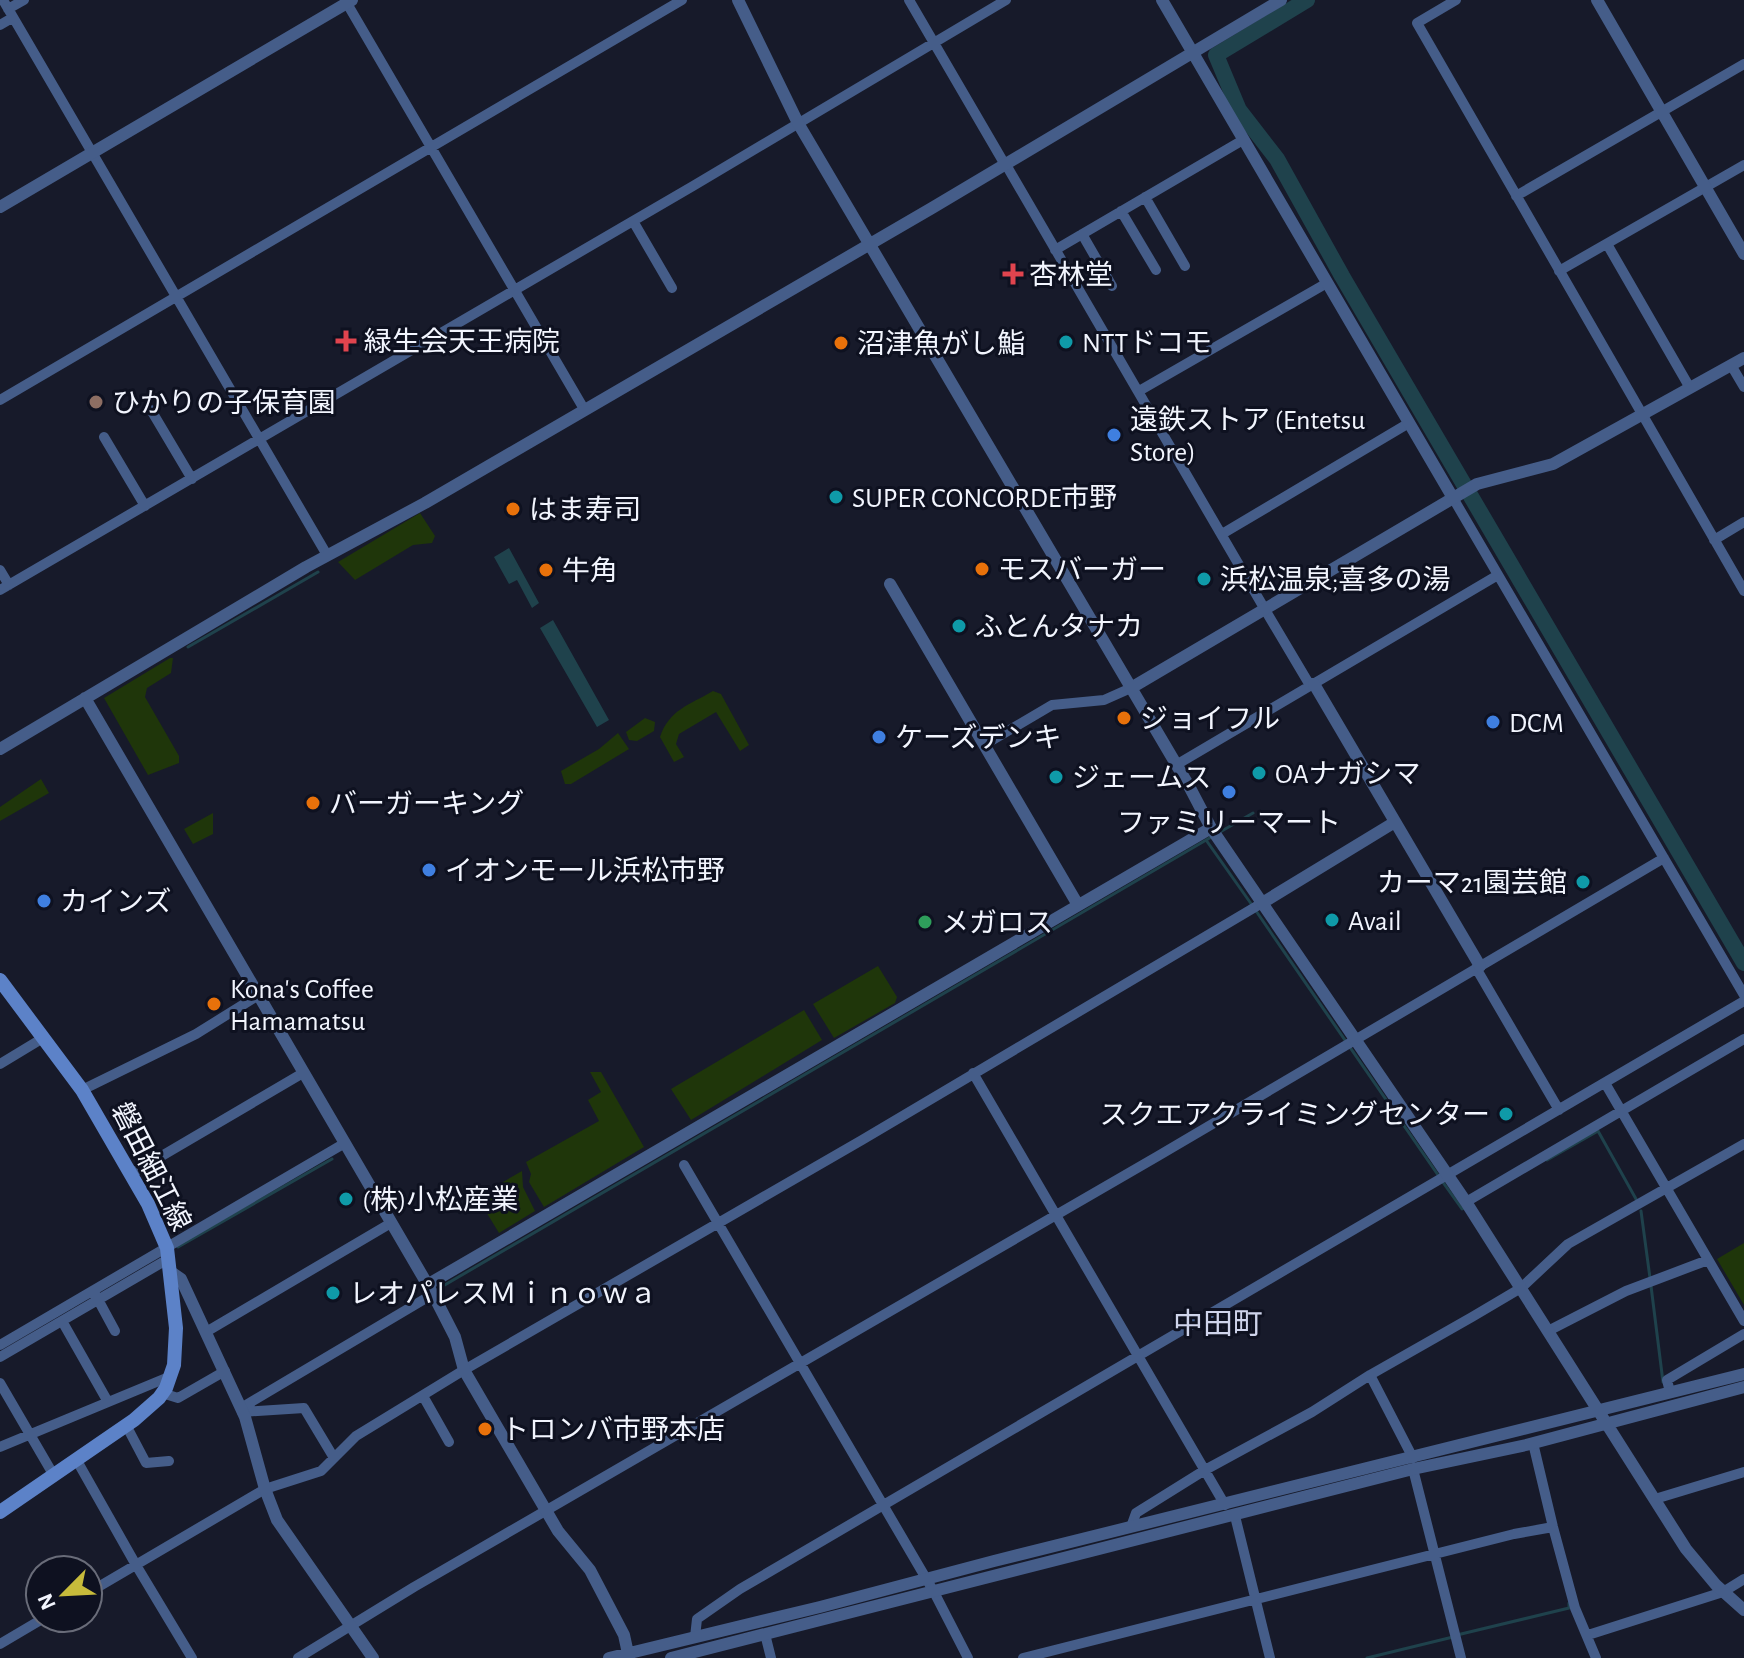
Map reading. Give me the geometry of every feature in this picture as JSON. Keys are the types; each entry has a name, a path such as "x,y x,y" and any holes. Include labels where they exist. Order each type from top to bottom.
{"main road":[{"name":"磐田細江線","path":"0,980 82,1090 148,1204 169,1260 176,1328 171,1376 162,1393 147,1409 0,1512"}],"street":[{"path":"0,25 8,9 24,0"},
{"path":"0,400 682,0"},
{"path":"738,0 798,123 1205,814 1205,831 1262,903 1448,1175 1694,1560 1744,1610"},
{"path":"909,0 1308,682 1314,684 1395,822 1559,1110"},
{"path":"0,570 4,587 1006,0"},
{"path":"1162,0 1744,995"},
{"path":"0,749 327,555 425,503 1007,167 1281,0"},
{"path":"1456,0 1417,23 1744,591"},
{"path":"1597,0 1744,254"},
{"path":"0,207 348,1 584,409"},
{"path":"8,9 327,555"},
{"path":"1516,196 1744,64"},
{"path":"1055,250 1243,140"},
{"path":"1559,271 1744,165"},
{"path":"1145,197 1185,266"},
{"path":"1121,211 1156,270"},
{"path":"633,221 672,288"},
{"path":"1082,234 1112,286"},
{"path":"1607,244 1690,388"},
{"path":"1139,391 1327,283"},
{"path":"984,745 1052,705 1104,700 1131,688 1477,484 1553,464 1744,358"},
{"path":"1731,365 1744,387"},
{"path":"151,410 192,479"},
{"path":"1222,534 1409,423"},
{"path":"104,437 145,506"},
{"path":"1714,540 1744,522"},
{"path":"1176,765 1498,575"},
{"path":"890,584 1078,905"},
{"path":"85,698 430,1290 455,1337 464,1370 546,1512 590,1570 619,1622 628,1656"},
{"path":"104,1584 265,1489 321,1471 356,1436 464,1370 1395,822"},
{"path":"242,1410 430,1290 1205,831"},
{"path":"298,1658 1664,858"},
{"path":"82,1090 196,1034 257,996"},
{"path":"695,1637 697,1619 712,1606 1744,1001"},
{"path":"0,1064 43,1038"},
{"path":"1466,1202 1744,1039"},
{"path":"131,1174 303,1073"},
{"path":"973,1073 1225,1505"},
{"path":"1605,1083 1744,1321"},
{"path":"0,1345 169,1260 345,1143"},
{"path":"1131,1527 1136,1513 1521,1288 1568,1244 1744,1144"},
{"path":"684,1165 934,1592 968,1658"},
{"path":"206,1332 391,1223"},
{"path":"169,1260 181,1279 242,1410 265,1489 283,1530 373,1658"},
{"path":"1548,1331 1644,1283 1708,1260"},
{"path":"0,1357 62,1321 96,1295"},
{"path":"96,1295 115,1331"},
{"path":"62,1321 108,1402"},
{"path":"1670,1392 1667,1380 1744,1334"},
{"path":"162,1393 178,1398 225,1371"},
{"path":"671,1658 1235,1516 1413,1464 1533,1443 1670,1392 1744,1374"},
{"path":"1370,1375 1413,1464 1461,1658"},
{"path":"0,1447 171,1376"},
{"path":"0,1383 53,1474"},
{"path":"609,1658 628,1656 1131,1527 1744,1387"},
{"path":"423,1396 449,1442"},
{"path":"242,1410 304,1408 334,1458"},
{"path":"126,1425 146,1463 169,1461"},
{"path":"1533,1443 1575,1608 1596,1658"},
{"path":"76,1459 192,1658"},
{"path":"1655,1499 1744,1472"},
{"path":"1235,1516 1270,1658"},
{"path":"1023,1658 1514,1534 1553,1527"},
{"path":"1588,1635 1723,1592 1744,1579"},
{"path":"0,1644 24,1630"},
{"path":"765,1634 771,1658"}],"green space":[{"path":"420,513 435,536 432,543 413,545 355,580 338,562"},
{"path":"173,658 171,673 147,688 145,697 179,756 179,763 148,775 104,698"},
{"path":"713,691 721,694 749,745 740,751 716,712 679,734 676,744 684,757 674,762 660,737 664,728 674,714"},
{"path":"645,718 655,722 654,731 637,741 629,740 626,732"},
{"path":"618,733 629,749 571,784 565,784 561,771 599,749"},
{"path":"41,779 49,793 0,821 0,807"},
{"path":"213,813 213,834 193,844 184,829"},
{"path":"878,966 897,997 895,1003 834,1038 813,1004"},
{"path":"804,1010 822,1040 691,1120 671,1089"},
{"path":"590,1072 601,1072 644,1147 544,1207 529,1182 531,1174 526,1162 599,1121 588,1100 601,1092"},
{"path":"522,1171 523,1187 535,1211 499,1233 477,1197"},
{"path":"1744,1243 1744,1305 1717,1259"}],"water":[{"path":"509,548 539,603 532,608 517,580 509,584 494,557"},
{"path":"553,620 609,720 597,727 540,628"}],"waterway":[{"path":"1307,0 1216,55 1239,110 1277,159 1342,276 1744,963"},
{"path":"188,647 318,572"},
{"path":"1220,832 1253,813"},
{"path":"443,1286 1213,836"},
{"path":"1206,840 1252,905"},
{"path":"1256,911 1438,1175"},
{"path":"1547,1160 1598,1131 1636,1199"},
{"path":"178,1247 332,1159"},
{"path":"1442,1181 1464,1208"},
{"path":"1641,1211 1650,1278"},
{"path":"1651,1286 1663,1382"},
{"path":"1457,1635 1569,1608 1569,1603"},
{"path":"1367,1658 1453,1637"}],"place":[{"name":"杏林堂","path":"1013,274"},
{"name":"緑生会天王病院","path":"346,341"},
{"name":"NTTドコモ","path":"1066,342"},
{"name":"沼津魚がし鮨","path":"841,343"},
{"name":"ひかりの子保育園","path":"96,402"},
{"name":"遠鉄ストア (Entetsu Store)","path":"1114,435"},
{"name":"SUPER CONCORDE市野","path":"836,497"},
{"name":"はま寿司","path":"513,509"},
{"name":"モスバーガー","path":"982,569"},
{"name":"牛角","path":"546,570"},
{"name":"浜松温泉;喜多の湯","path":"1204,579"},
{"name":"ふとんタナカ","path":"959,626"},
{"name":"ジョイフル","path":"1124,718"},
{"name":"DCM","path":"1493,722"},
{"name":"ケーズデンキ","path":"879,737"},
{"name":"OAナガシマ","path":"1259,773"},
{"name":"ジェームス","path":"1056,777"},
{"name":"ファミリーマート","path":"1229,792"},
{"name":"バーガーキング","path":"313,803"},
{"name":"イオンモール浜松市野","path":"429,870"},
{"name":"カーマ21園芸館","path":"1583,882"},
{"name":"カインズ","path":"44,901"},
{"name":"Avail","path":"1332,920"},
{"name":"メガロス","path":"925,922"},
{"name":"Kona's Coffee Hamamatsu","path":"214,1004"},
{"name":"スクエアクライミングセンター","path":"1506,1114"},
{"name":"(株)小松産業","path":"346,1199"},
{"name":"レオパレスＭｉｎｏｗａ","path":"333,1293"},
{"name":"トロンバ市野本店","path":"485,1429"}],"district":[{"name":"中田町","path":"1218,1324"}]}
